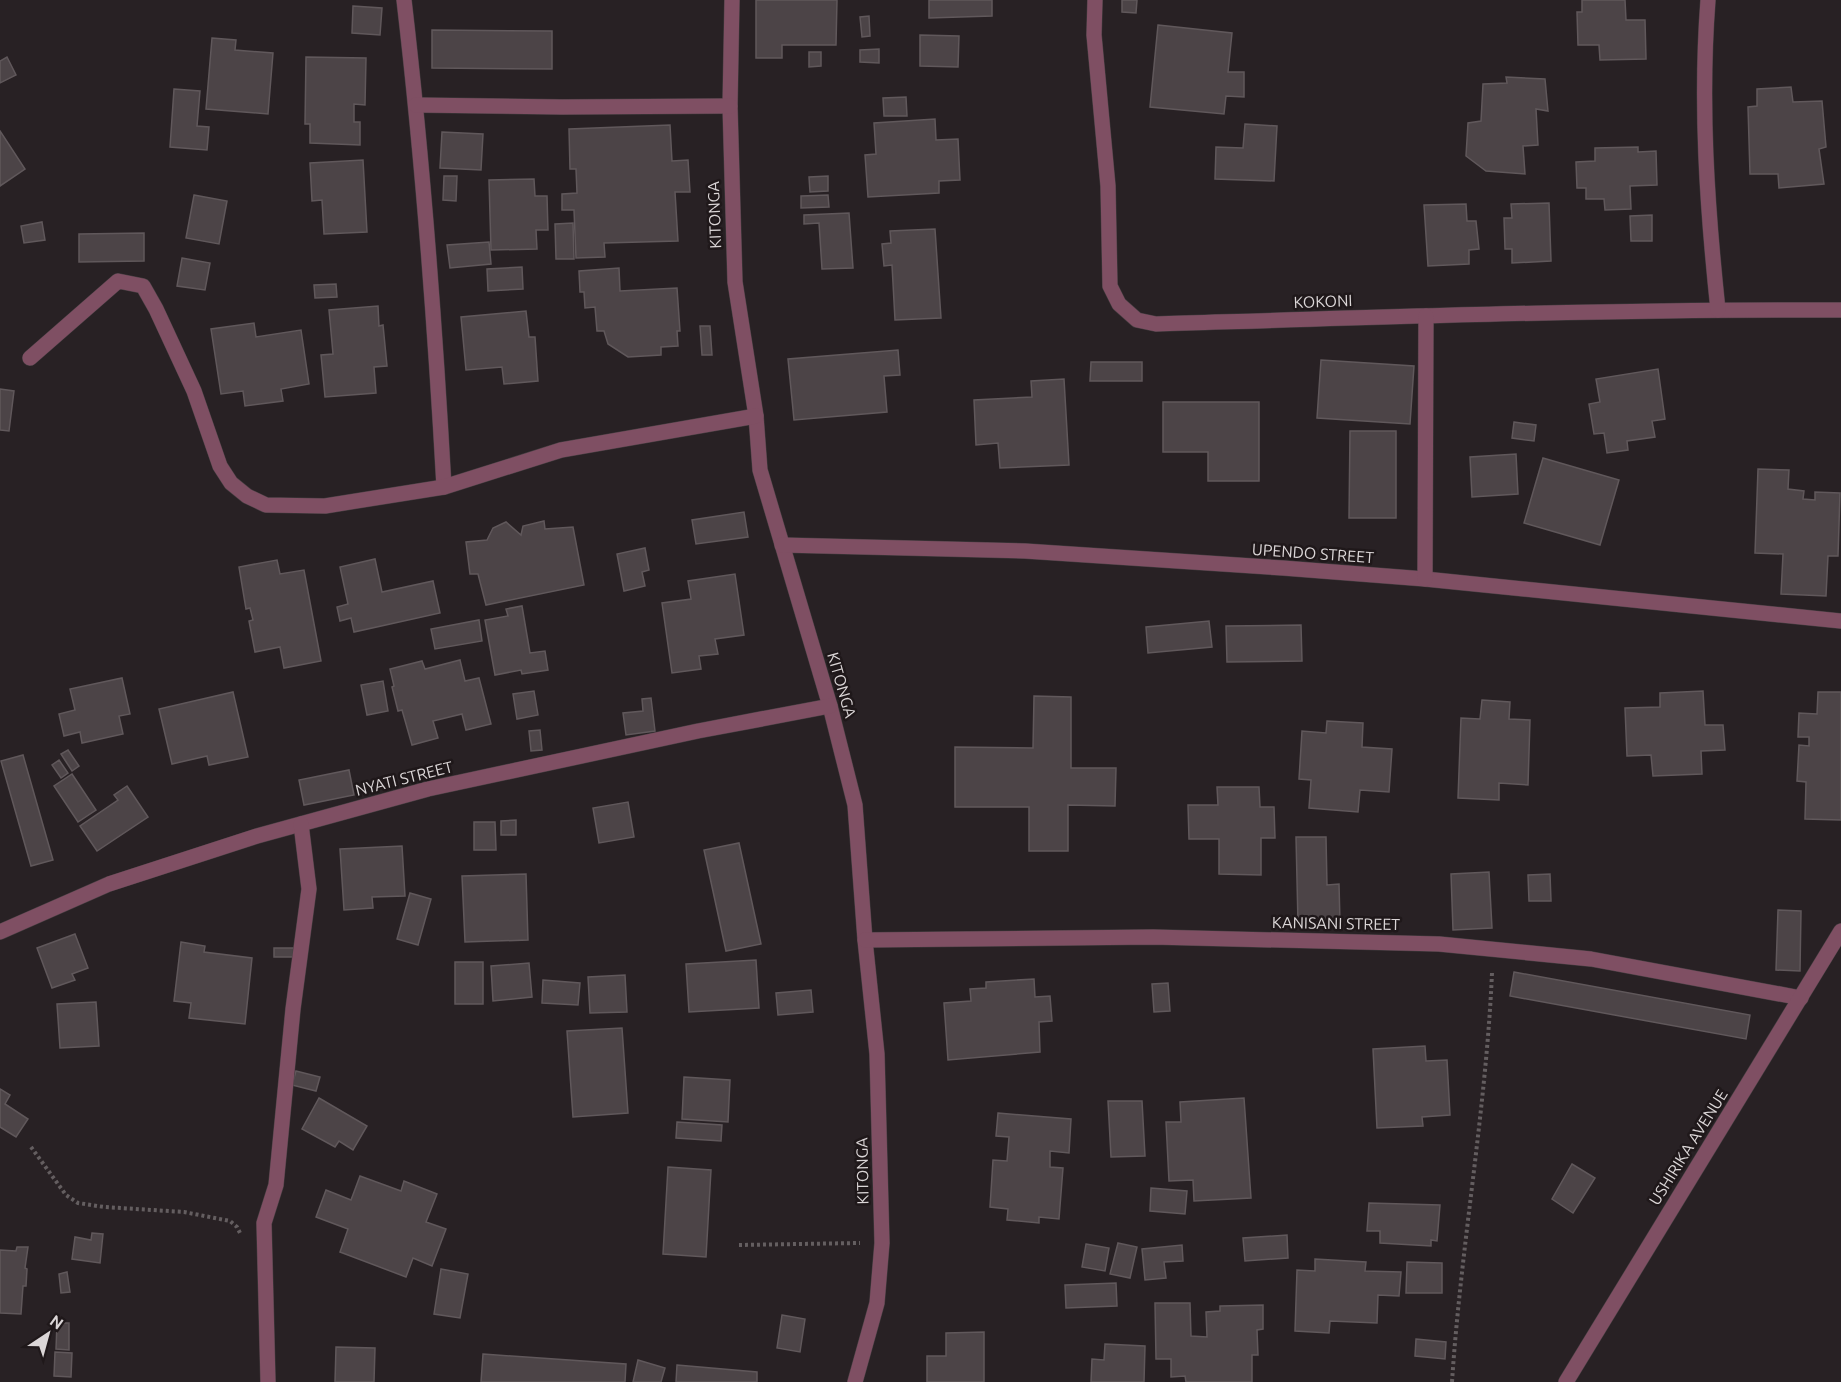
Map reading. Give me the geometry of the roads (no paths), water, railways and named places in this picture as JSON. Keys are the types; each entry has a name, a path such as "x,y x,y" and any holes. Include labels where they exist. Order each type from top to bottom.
{"street":[{"path":"404,0 433,291 444,487"},
{"name":"KITONGA","path":"732,0 729,106 735,282 756,416 760,470 830,706 855,805 865,939 878,1054 882,1243 877,1303 855,1382"},
{"name":"KOKONI","path":"1095,0 1094,35 1108,186 1110,286 1119,304 1137,320 1156,324 1718,310 1841,310"},
{"path":"1708,0 1704,68 1704,144 1708,218 1718,310"},
{"path":"416,105 729,106"},
{"path":"30,358 118,281 142,286 156,309 194,390 220,466 231,483 246,496 266,505 325,506 444,487 561,450 756,416"},
{"path":"1425,579 1426,316"},
{"name":"UPENDO STREET","path":"782,545 1025,551 1425,579 1841,621"},
{"name":"NYATI STREET","path":"0,932 109,884 257,836 428,789 687,733 830,706"},
{"path":"268,1382 264,1223 276,1185 293,1009 309,889 301,824"},
{"name":"USHIRIKA AVENUE","path":"1566,1382 1841,931"},
{"name":"KANISANI STREET","path":"865,939 1153,937 1439,944 1591,960 1801,998"}]}
